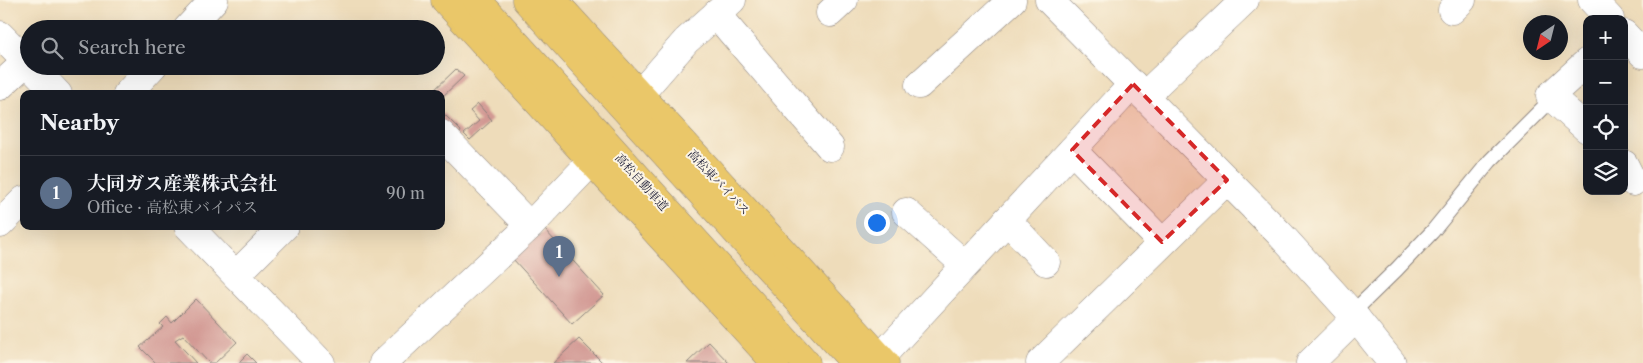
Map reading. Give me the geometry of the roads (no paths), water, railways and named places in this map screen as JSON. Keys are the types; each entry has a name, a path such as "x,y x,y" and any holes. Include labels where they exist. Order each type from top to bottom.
{"highway":[{"path":"445,0 593,160 776,363"},
{"name":"高松自動車道","path":"477,0 806,363"},
{"path":"526,0 874,361"},
{"name":"高松東バイパス","path":"553,0 874,361"}],"street":[{"path":"195,20 214,0"},
{"path":"919,85 1012,0"},
{"path":"1049,0 1279,233 1392,363"},
{"path":"874,361 1072,150 1138,90 1245,0"},
{"path":"1592,0 1606,15"},
{"path":"639,95 686,41 724,7 830,147"},
{"path":"0,35 20,55"},
{"path":"1628,38 1643,54"},
{"path":"1583,66 1550,96 1583,125"},
{"path":"0,86 20,71"},
{"path":"40,75 54,90"},
{"path":"131,90 145,75"},
{"path":"445,138 530,226"},
{"path":"1072,150 1162,242"},
{"path":"383,363 530,226 593,160"},
{"path":"1040,363 1227,180"},
{"path":"0,224 20,204"},
{"path":"906,212 965,266"},
{"path":"1007,220 1046,262"},
{"path":"192,230 321,363"},
{"path":"236,275 282,230"},
{"path":"1310,363 1353,316"}],"lane":[{"path":"1353,316 1409,257 1490,161 1552,98"}],"place":[{"name":"大同ガス産業株式会社","path":"559,277"}]}
